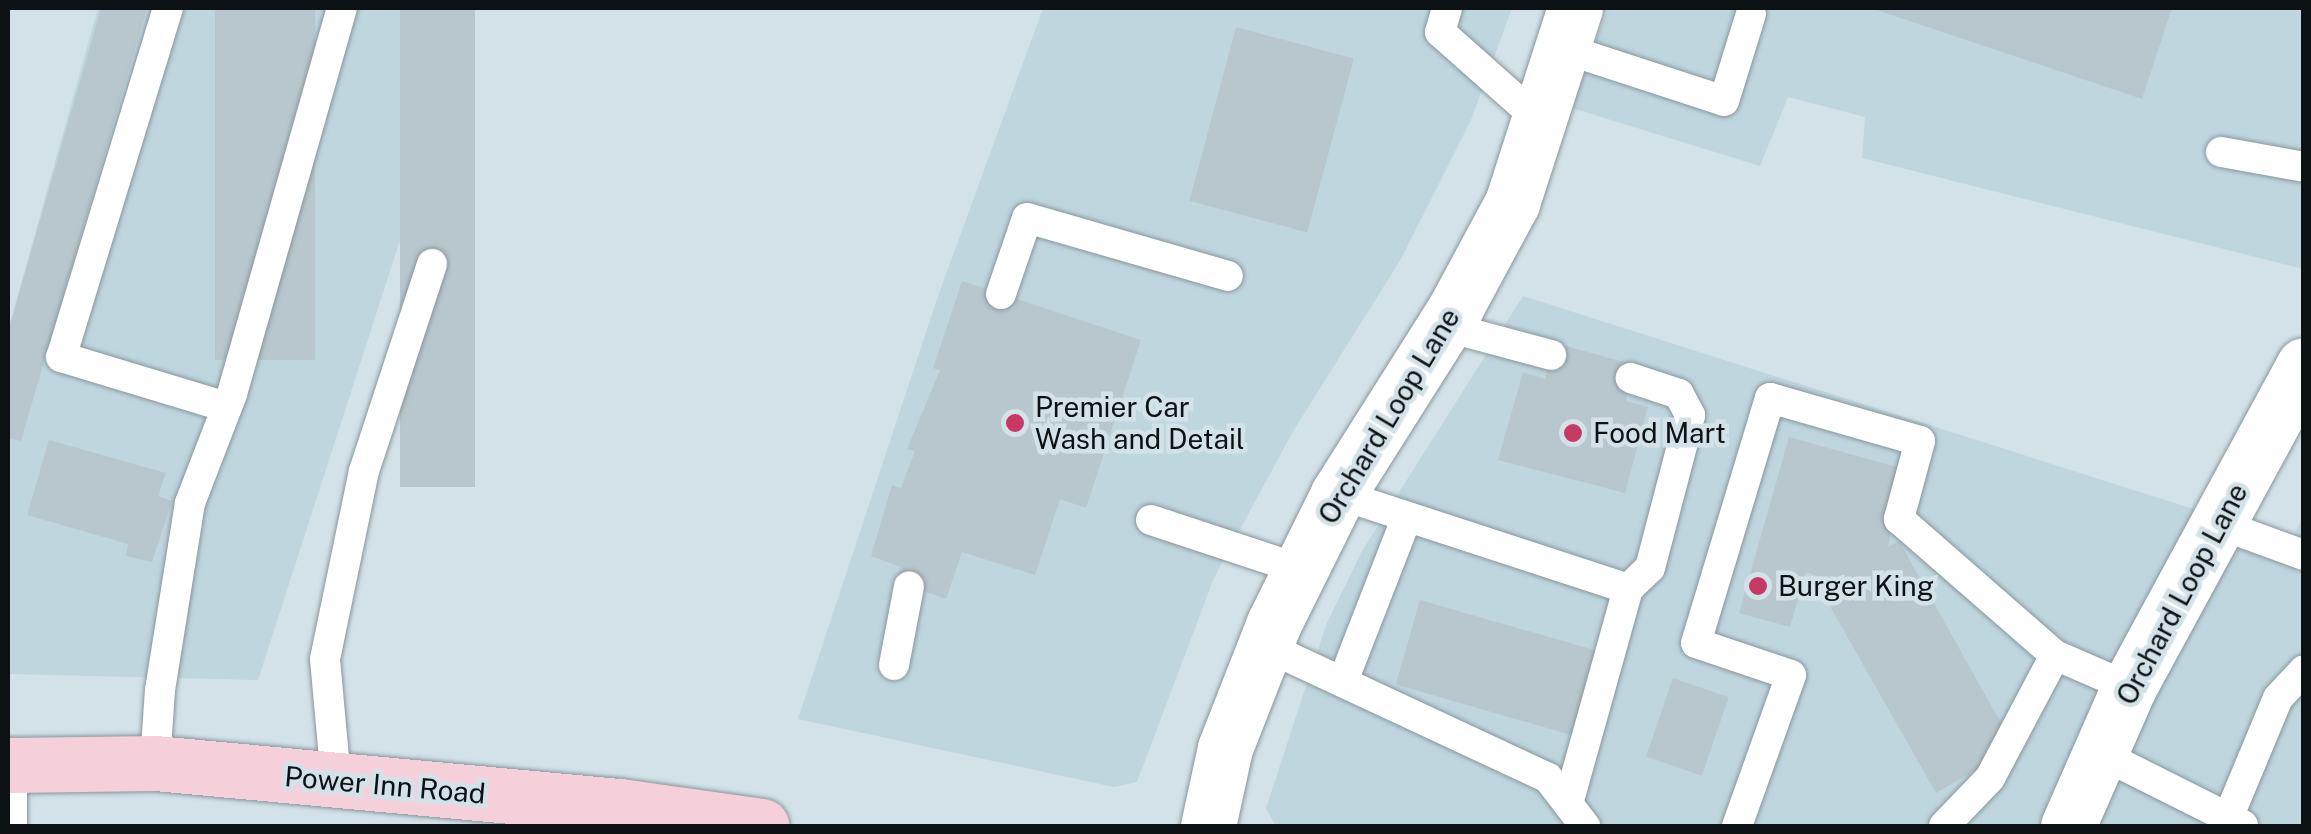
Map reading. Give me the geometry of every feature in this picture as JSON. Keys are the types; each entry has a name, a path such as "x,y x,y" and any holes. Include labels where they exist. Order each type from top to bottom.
{"main road":[{"name":"Power Inn Road","path":"10,765 156,764 762,826"}],"street":[{"name":"Orchard Loop Lane","path":"1208,826 1224,748 1265,646 1338,494 1443,326 1512,203 1569,28"},
{"name":"Orchard Loop Lane","path":"2068,826 2130,688 2304,364"}],"lane":[{"path":"168,8 61,357 227,407"},
{"path":"156,764 160,690 190,503 227,407 342,8"},
{"path":"1447,8 1440,32 1539,120"},
{"path":"1569,28 1724,101 1752,14"},
{"path":"2220,152 2304,167"},
{"path":"1002,294 1026,218 1228,276"},
{"path":"336,780 325,659 364,472 432,264"},
{"path":"1443,326 1551,356"},
{"path":"1576,815 1628,589 1650,568 1690,414 1678,394 1631,378"},
{"path":"1737,826 1791,674 1696,643 1770,398 1920,441 1899,518 2055,655 2130,688"},
{"path":"1338,494 1628,589"},
{"path":"1343,680 1406,517"},
{"path":"1150,520 1300,570"},
{"path":"2216,523 2304,555"},
{"path":"894,665 909,586"},
{"path":"1265,646 1548,778 1576,815"},
{"path":"1944,826 1990,778 2055,655"},
{"path":"2099,752 2237,822 2278,698 2304,670"},
{"path":"10,765 12,826"}],"shaded area":[{"path":"98,8 475,8 258,680 8,674 8,330"},
{"path":"1043,8 1512,8 1471,120 1401,259 1292,433 1214,578 1137,782 1114,787 798,719 937,299"},
{"path":"1608,8 2303,8 2303,269 1862,158 1865,117 1788,97 1760,166 1572,108"},
{"path":"1523,296 2291,540 2303,517 2303,826 1275,825 1266,808 1326,625 1362,551"}],"building":[{"path":"101,8 147,8 21,441 8,438 8,332"},
{"path":"215,8 315,8 315,360 215,360"},
{"path":"400,8 475,8 475,487 400,487"},
{"path":"1871,8 2172,8 2142,99"},
{"path":"1236,27 1354,59 1307,232 1189,201"},
{"name":"Premier Car Wash and Detail","path":"962,281 1141,340 1086,508 1060,499 1035,575 962,552 946,599 896,581 901,567 871,556 892,485 901,488 915,451 907,449 940,370 933,368"},
{"name":"Food Mart","path":"1555,343 1635,365 1626,401 1648,407 1625,493 1498,460 1523,372 1545,379"},
{"path":"1789,437 1904,469 1888,547 1899,541 2015,748 1936,793 1819,587 1829,581 1806,572 1790,627 1739,613"},
{"path":"49,440 166,473 158,496 172,501 152,562 126,556 128,544 27,515"},
{"path":"1420,600 1609,654 1585,739 1396,685"},
{"path":"1673,678 1729,697 1702,776 1646,756"}],"place":[{"name":"Premier Car Wash and Detail","path":"1015,423"},
{"name":"Food Mart","path":"1573,433"},
{"name":"Burger King","path":"1758,586"}]}
